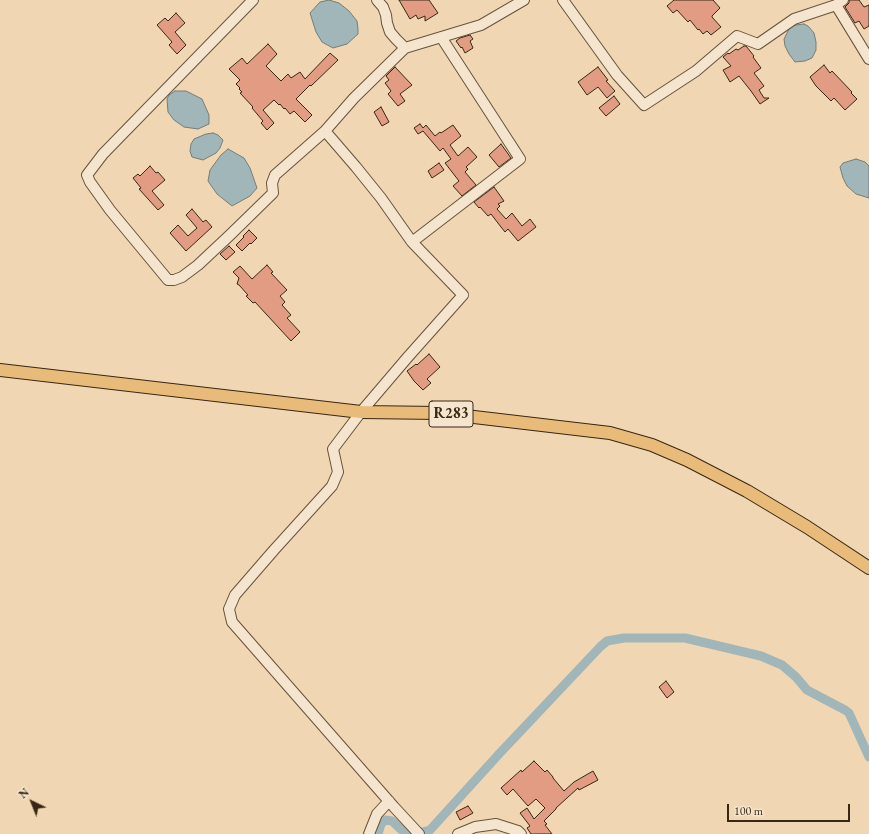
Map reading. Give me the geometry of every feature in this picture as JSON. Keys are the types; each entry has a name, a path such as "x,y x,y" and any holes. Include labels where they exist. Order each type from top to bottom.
{"main road":[{"name":"R283","path":"0,370 361,412 440,413 610,433 652,445 687,460 747,491 807,527 869,568"}],"street":[{"path":"253,0 104,154 87,175 90,182 137,243 168,280 174,280 182,277 198,265 230,235 272,193 272,183 275,175 325,131 354,98 405,48 482,24 524,0"},
{"path":"377,0 383,7 390,32 405,48"},
{"path":"563,0 618,75 644,105 696,71 737,36 758,44 794,19 840,2 869,59"},
{"path":"412,242 520,159 441,37"},
{"path":"325,131 381,198 412,242 463,295 361,412 333,449 338,472 332,486 235,595 229,609 232,622 419,834"},
{"path":"369,834 377,814 392,804"},
{"path":"458,834 475,827 496,824 518,831 521,834"}],"shaded area":[{"path":"329,0 339,3 349,11 357,21 358,29 358,34 347,44 333,48 322,42 316,32 310,13 320,2"},
{"path":"804,24 814,33 816,50 812,58 805,61 795,62 785,46 784,39 790,27"},
{"path":"175,91 186,91 202,99 209,115 209,124 198,129 184,127 174,120 168,112 167,99 169,95"},
{"path":"213,133 218,135 223,140 216,153 203,160 192,157 190,151 191,144 194,139"},
{"path":"228,149 244,158 250,168 257,188 250,196 232,206 217,194 208,181 210,170 221,155"},
{"path":"856,159 865,162 869,166 869,198 856,194 847,186 843,178 840,167 843,163"}],"building":[{"path":"399,0 429,0 438,13 425,21 425,16 418,19 416,15 410,19"},
{"path":"674,0 713,0 720,8 712,17 721,27 711,35 707,31 703,34 690,20 688,22 677,10 673,13 667,6"},
{"path":"849,0 859,0 864,7 869,5 869,26 864,29 859,21 855,23 845,7 849,3"},
{"path":"176,13 185,23 175,32 186,45 177,54 169,45 172,42 157,25 165,18 168,21"},
{"path":"470,35 473,39 470,41 473,48 465,53 456,41"},
{"path":"268,44 277,54 266,66 281,81 288,74 291,78 300,72 305,79 330,53 338,60 296,99 312,115 305,122 294,111 290,114 285,108 284,109 274,100 263,110 274,123 267,130 261,123 263,121 252,108 253,107 240,93 242,92 236,84 240,80 229,69 242,58 247,64"},
{"path":"746,46 754,56 753,57 761,68 754,73 764,86 759,90 764,98 769,98 760,104 739,76 730,82 723,70 731,66 723,57 728,53 729,54"},
{"path":"824,65 830,73 832,71 857,99 845,110 834,98 831,101 816,86 810,77"},
{"path":"395,67 412,85 400,94 405,101 398,106 388,94 391,91 385,83 389,80 386,76"},
{"path":"598,67 608,80 606,81 615,91 607,98 598,87 587,95 578,82"},
{"path":"614,96 620,104 606,116 599,108"},
{"path":"381,107 389,122 382,126 374,112"},
{"path":"420,124 423,128 426,125 435,136 453,125 461,136 450,145 458,156 468,147 477,157 466,167 468,169 465,172 476,185 462,196 453,186 459,181 445,163 451,159 443,148 440,151 423,131 418,134 414,128"},
{"path":"501,144 511,158 499,167 489,155"},
{"path":"439,163 444,170 432,178 428,171"},
{"path":"150,166 165,180 152,191 164,205 158,210 139,189 141,188 133,178 138,174 140,176"},
{"path":"494,187 504,201 498,204 500,206 497,209 506,219 512,213 522,226 530,219 536,227 518,241 508,229 505,232 491,214 488,216 474,202"},
{"path":"192,209 203,222 206,220 212,227 186,251 170,233 178,225 188,236 197,228 186,215"},
{"path":"249,230 257,238 242,251 236,245"},
{"path":"229,246 235,252 226,260 220,254"},
{"path":"267,265 273,272 271,273 287,290 280,296 285,302 282,305 291,315 287,318 300,332 291,341 255,302 253,303 246,296 248,295 237,284 239,278 233,272 240,266 252,279"},
{"path":"429,354 440,367 427,379 431,383 423,390 407,371 416,364 417,365"},
{"path":"666,681 674,692 667,698 659,687"},
{"path":"534,761 545,772 547,770 564,791 574,782 593,771 598,780 579,790 578,788 544,821 547,824 545,825 552,834 531,834 527,828 530,826 520,813 527,808 534,819 545,808 536,799 528,806 513,789 507,795 501,788 521,770 522,772"},
{"path":"468,806 473,813 460,820 456,812"}],"waterway":[{"path":"414,834 430,830 600,647 607,641 624,638 685,638 761,656 782,665 796,677 807,690 849,713 869,757"},
{"path":"378,834 381,824 385,820 392,821 406,834"}]}
